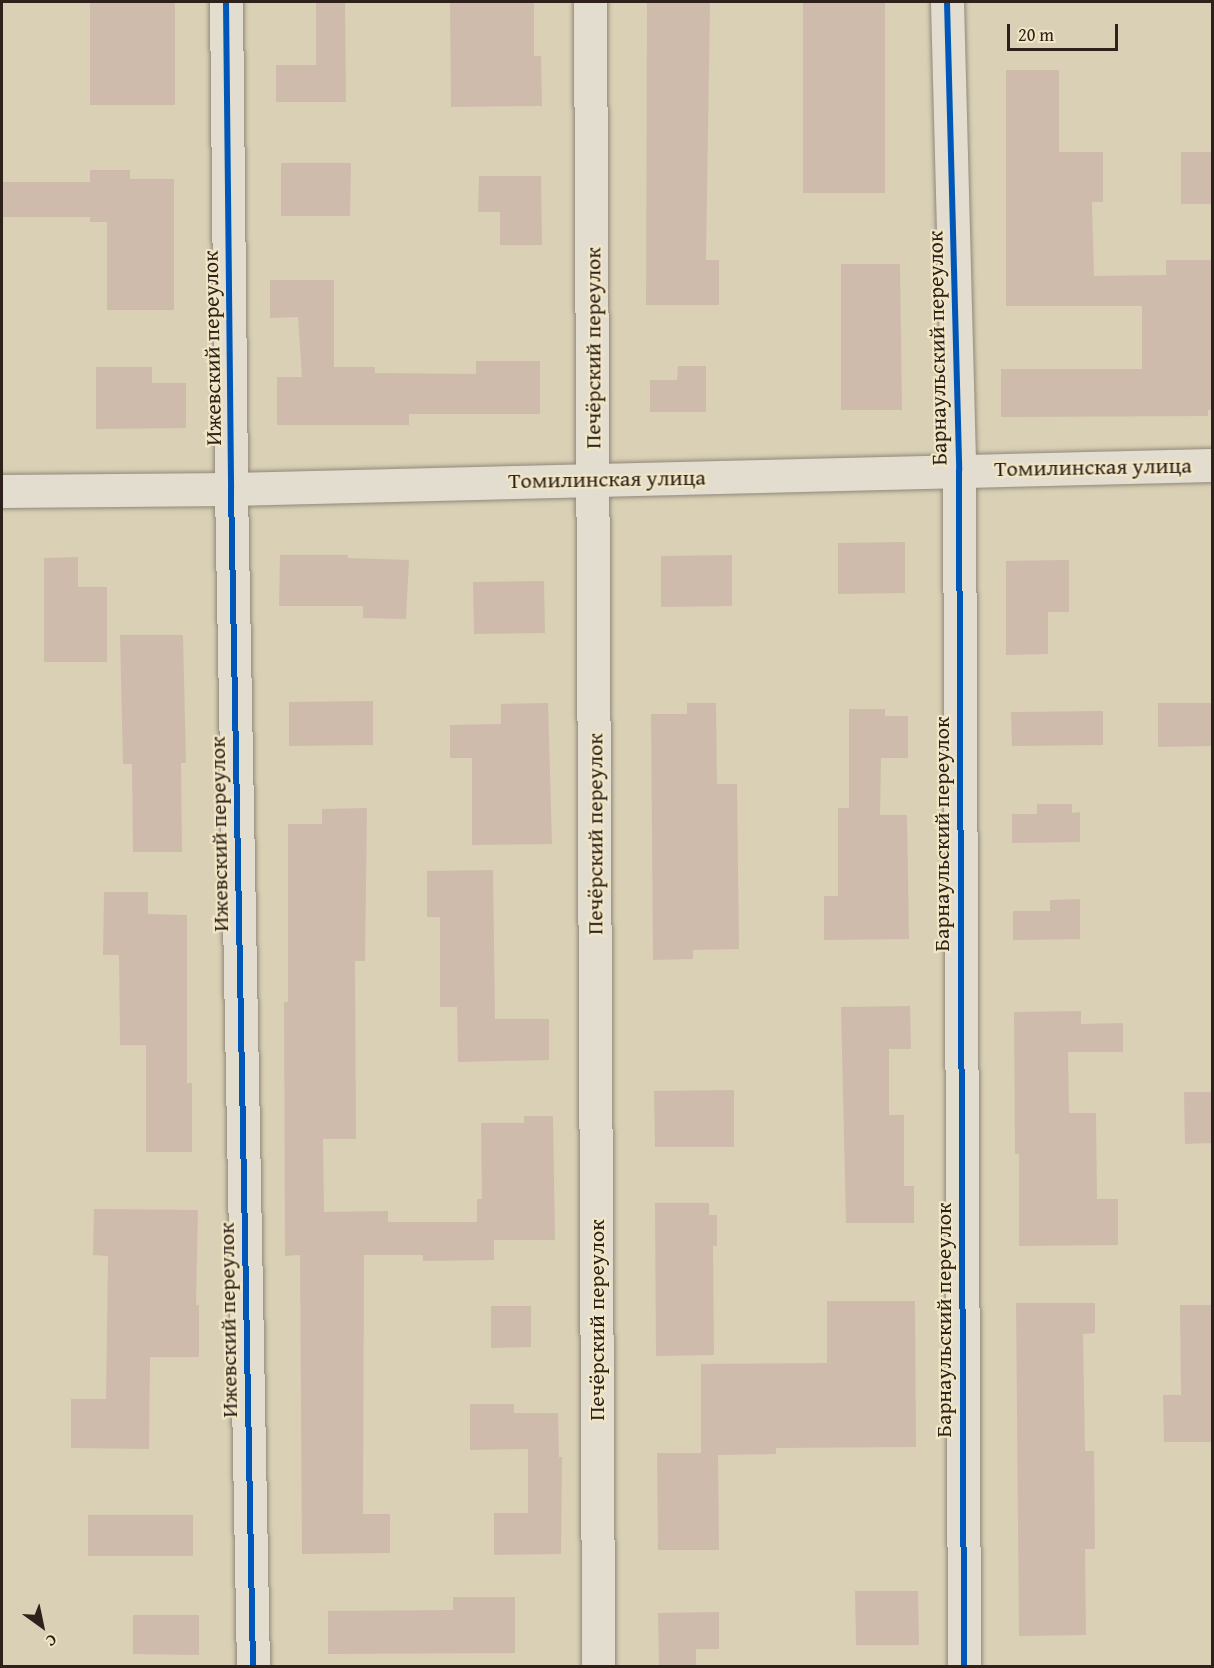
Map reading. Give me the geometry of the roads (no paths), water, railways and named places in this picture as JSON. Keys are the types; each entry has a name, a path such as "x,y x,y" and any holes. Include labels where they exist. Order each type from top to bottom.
{"street":[{"name":"Ижевский переулок","path":"226,2 231,489 253,1666"},
{"name":"Печёрский переулок","path":"590,2 598,1666"},
{"name":"Барнаульский переулок","path":"946,2 959,470 964,1666"},
{"name":"Томилинская улица","path":"2,491 231,489 1212,465"}]}
